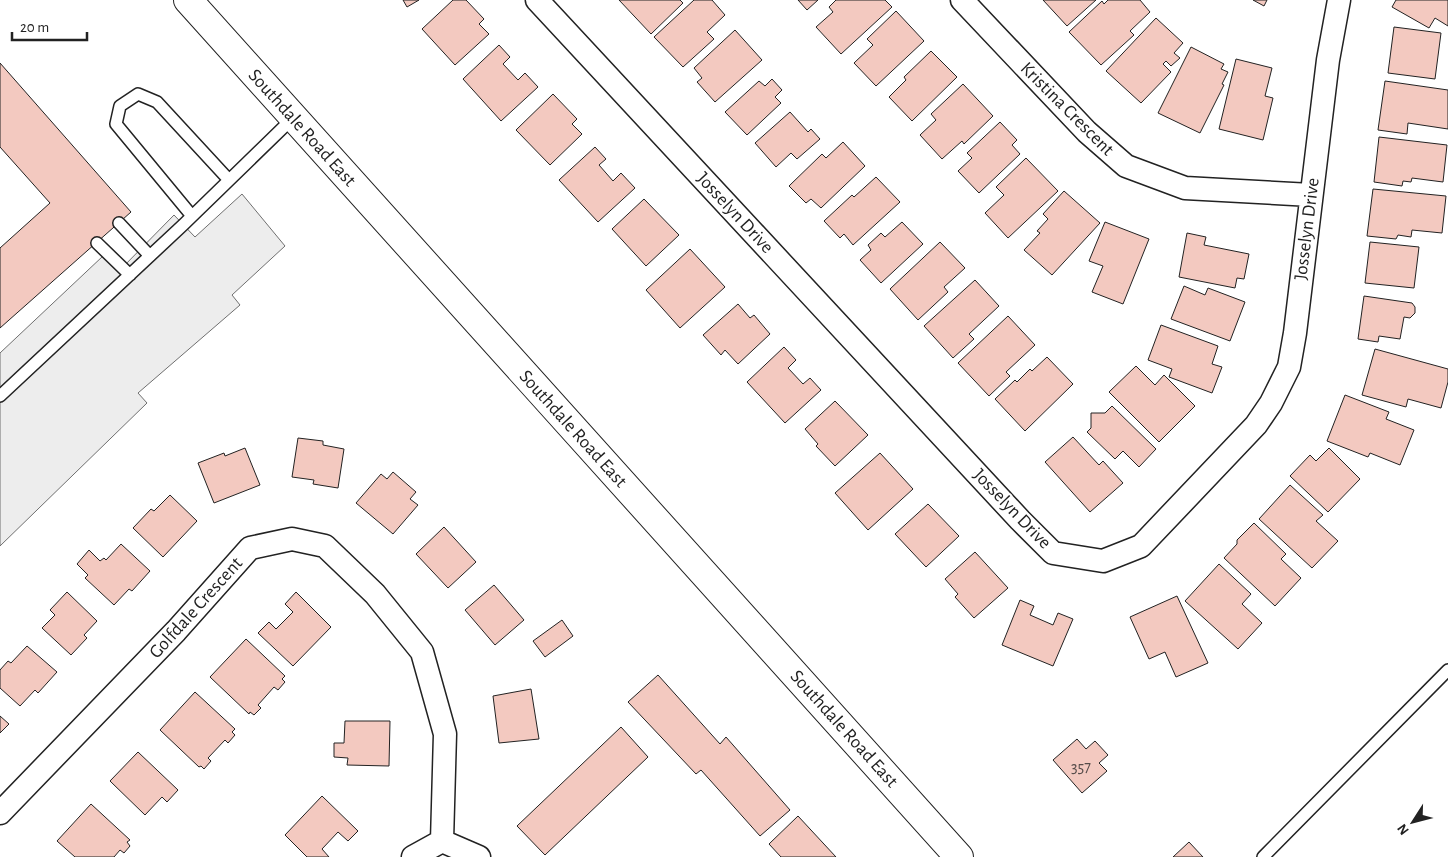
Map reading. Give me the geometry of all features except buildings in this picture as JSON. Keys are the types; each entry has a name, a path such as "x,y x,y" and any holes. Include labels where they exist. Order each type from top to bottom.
{"main road":[{"name":"Southdale Road East","path":"188,0 959,857"}],"street":[{"name":"Josselyn Drive","path":"537,0 1020,520 1053,553 1103,561 1141,546 1256,425 1271,403 1289,367 1295,333 1328,60 1339,0"},
{"name":"Kristina Crescent","path":"962,0 1086,132 1126,166 1185,188 1311,196"},
{"name":"Golfdale Crescent","path":"0,813 176,631 250,548 292,539 325,546 375,594 422,652 446,734 442,841"},
{"path":"413,857 442,841 479,857"}],"lane":[{"path":"192,216 116,124 120,106 138,94 157,102 229,180"},
{"path":"0,396 294,118"},
{"path":"119,223 150,256"},
{"path":"97,242 130,275"},
{"path":"1263,857 1448,670"}],"shaded area":[{"path":"242,194 285,246 232,295 240,305 138,393 147,403 0,546 0,353 103,256 119,271 174,215 195,237"}]}
